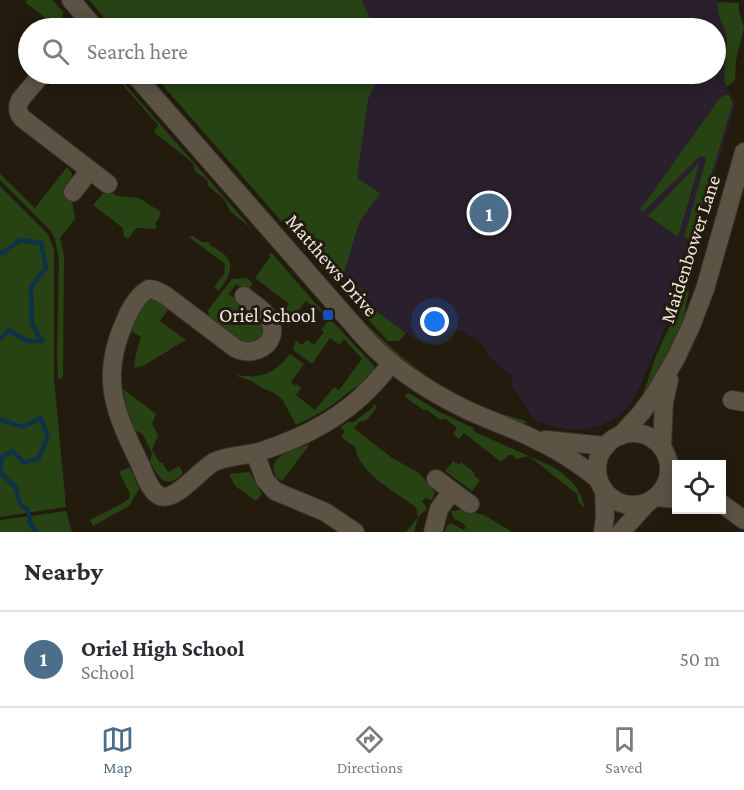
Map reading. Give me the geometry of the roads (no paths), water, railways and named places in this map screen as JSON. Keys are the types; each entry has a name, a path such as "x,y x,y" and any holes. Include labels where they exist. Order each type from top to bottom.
{"street":[{"path":"70,0 85,18"},
{"path":"34,84 20,100 18,113 108,184"},
{"name":"Matthews Drive","path":"143,84 364,337 392,363 448,400 534,438 574,461 601,484"},
{"name":"Maidenbower Lane","path":"613,441 646,406 676,358 699,307 744,152"},
{"path":"73,192 90,170"},
{"path":"244,296 265,314 272,328 268,342 251,352 235,348 160,292 149,289 134,303 120,330 111,376 114,400 120,422 150,486 158,495 168,496 174,493 218,460 255,453 304,435 330,420 370,388 392,363"},
{"name":"Maidenbower Lane","path":"669,458 664,402 676,358"},
{"path":"603,532 605,507 597,467 602,452 613,441 625,434 642,433 658,442 669,458 667,483 621,532"},
{"name":"Matthews Drive","path":"534,438 613,441"},
{"path":"255,453 265,480 275,491 325,512 356,532"},
{"path":"436,479 470,504"},
{"path":"601,484 612,499 623,504 636,505 652,500 672,499"},
{"path":"433,532 440,509 452,491"}],"waterway":[{"path":"0,252 3,253 20,240 41,243 46,268 31,287 32,324 42,341 27,341 9,330 0,339"},
{"path":"0,419 22,427 41,418 48,437 38,459 23,462 13,451 2,457 0,473 15,486 20,504 28,510 30,522 36,532"}],"place":[{"name":"Oriel High School","path":"489,213"},
{"name":"Oriel School","path":"328,315"}]}
